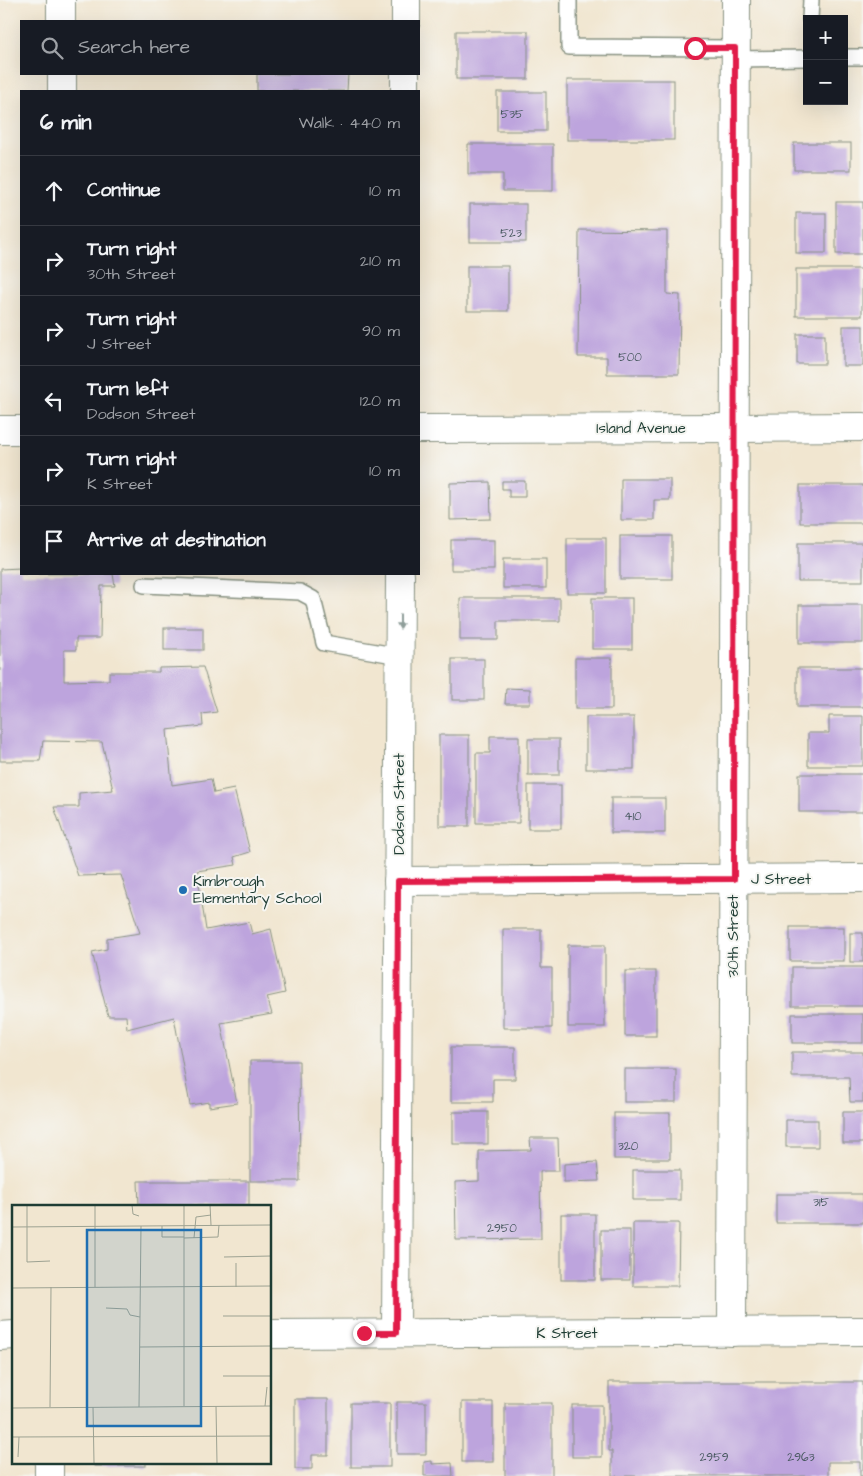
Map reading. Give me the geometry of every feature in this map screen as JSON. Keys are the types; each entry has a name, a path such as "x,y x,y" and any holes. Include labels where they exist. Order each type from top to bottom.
{"street":[{"path":"61,0 61,20"},
{"path":"406,0 406,20"},
{"name":"30th Street","path":"732,1332 736,0"},
{"path":"62,75 62,90"},
{"path":"405,75 405,90"},
{"name":"Island Avenue","path":"420,429 863,427"},
{"path":"0,430 20,430"},
{"name":"Dodson Street","path":"396,1333 400,575"},
{"name":"J Street","path":"398,881 863,878"},
{"name":"K Street","path":"271,1334 863,1331"}],"lane":[{"path":"569,0 569,47 735,53 803,58"},
{"path":"810,15 811,0"},
{"path":"848,57 863,57"},
{"path":"144,585 300,592 313,598 324,643 400,656"}],"building":[{"path":"456,31 528,31 528,79 456,79"},
{"path":"257,75 348,75 347,90 257,90"},
{"path":"567,80 674,80 674,140 567,140"},
{"path":"497,92 546,92 546,131 497,131"},
{"path":"794,143 851,143 851,170 794,170"},
{"path":"468,144 553,144 553,191 503,191 503,174 468,174"},
{"path":"836,202 863,202 863,254 836,254"},
{"path":"470,204 526,204 526,242 470,242"},
{"path":"796,213 826,213 826,253 796,253"},
{"path":"579,230 667,231 667,294 680,295 679,374 607,374 607,357 578,357"},
{"path":"467,266 508,266 508,311 467,311"},
{"path":"796,269 862,269 862,316 796,316"},
{"path":"843,326 863,326 863,366 843,366"},
{"path":"797,334 825,334 825,364 797,364"},
{"path":"621,479 670,479 670,500 654,500 654,520 621,520"},
{"path":"502,481 525,481 525,497 509,497 509,489 502,489"},
{"path":"490,482 491,519 450,520 450,483"},
{"path":"800,485 863,485 863,523 800,523"},
{"path":"620,536 672,536 672,579 620,579"},
{"path":"567,538 606,538 606,593 567,593"},
{"path":"451,540 494,540 494,570 451,570"},
{"path":"798,543 863,543 863,581 798,581"},
{"path":"503,559 546,559 546,588 503,588"},
{"path":"20,568 20,575 113,575 115,586 101,586 100,638 76,638 76,650 64,650 64,681 109,680 109,672 159,672 159,668 203,667 217,712 202,714 203,726 167,730 172,785 211,779 214,793 234,789 250,852 234,857 236,865 197,871 206,930 249,922 252,934 271,929 285,993 267,997 272,1014 221,1023 237,1103 209,1107 209,1102 190,1105 174,1017 127,1029 126,1016 108,1016 92,952 107,949 107,938 140,933 121,875 78,876 54,807 79,807 79,793 113,790 102,742 43,741 40,761 0,761 0,569"},
{"path":"460,598 560,598 560,621 498,621 498,640 460,640"},
{"path":"592,598 632,598 632,649 592,649"},
{"path":"799,605 863,605 863,643 799,643"},
{"path":"164,628 203,628 203,650 164,650"},
{"path":"575,658 612,658 612,709 575,709"},
{"path":"452,659 484,659 484,700 452,700"},
{"path":"797,668 863,668 863,707 797,707"},
{"path":"506,688 530,689 530,704 505,704"},
{"path":"829,716 863,716 863,766 808,766 808,733 829,733"},
{"path":"586,717 634,717 634,769 586,769"},
{"path":"439,735 469,735 469,826 439,826"},
{"path":"490,736 519,736 519,823 476,823 476,753 490,753"},
{"path":"528,739 559,739 559,775 528,775"},
{"path":"799,774 863,774 863,812 799,812"},
{"path":"528,785 561,785 561,829 528,829"},
{"path":"611,798 665,798 665,833 611,833"},
{"path":"790,927 844,927 844,961 790,961"},
{"path":"503,929 541,929 541,968 552,968 552,1028 503,1028"},
{"path":"850,933 863,933 863,962 850,962"},
{"path":"568,945 605,945 605,1027 568,1027"},
{"path":"792,967 863,967 863,1006 792,1006"},
{"path":"625,971 656,971 656,1036 625,1036"},
{"path":"792,1014 863,1014 863,1043 792,1043"},
{"path":"451,1047 515,1047 515,1079 493,1079 493,1102 451,1102"},
{"path":"792,1052 863,1052 863,1102 850,1102 849,1077 792,1077"},
{"path":"250,1061 299,1061 300,1181 250,1181"},
{"path":"624,1069 676,1069 676,1102 624,1102"},
{"path":"453,1112 488,1112 488,1144 453,1144"},
{"path":"843,1112 863,1112 863,1143 843,1143"},
{"path":"614,1113 670,1113 670,1159 614,1159"},
{"path":"786,1120 818,1120 818,1147 786,1147"},
{"path":"530,1138 558,1138 559,1171 540,1171 541,1239 456,1240 455,1182 479,1181 479,1151 531,1150"},
{"path":"597,1162 599,1181 564,1182 564,1164"},
{"path":"633,1170 680,1170 680,1200 633,1200"},
{"path":"138,1181 249,1181 249,1205 139,1205"},
{"path":"776,1194 863,1194 863,1223 776,1223"},
{"path":"561,1214 595,1214 595,1280 561,1280"},
{"path":"633,1223 679,1223 678,1286 633,1286"},
{"path":"601,1230 630,1230 630,1280 601,1280"},
{"path":"609,1382 863,1382 863,1476 860,1476 860,1462 828,1462 828,1476 612,1476 612,1451 609,1451"},
{"path":"295,1399 328,1399 328,1455 312,1455 312,1469 295,1469"},
{"path":"397,1402 426,1402 426,1454 397,1454"},
{"path":"462,1402 493,1402 493,1462 462,1462"},
{"path":"351,1403 390,1403 390,1467 351,1467"},
{"path":"505,1403 552,1403 552,1476 505,1476"},
{"path":"572,1405 602,1405 602,1457 572,1457"},
{"path":"432,1461 432,1464 452,1463 453,1476 424,1476 424,1462"},
{"path":"95,1464 146,1464 146,1466 95,1466"}],"place":[{"name":"Kimbrough Elementary School","path":"183,890"}],"route":[{"path":"364,1333 396,1333 398,881 734,879 735,48 695,48"}]}
